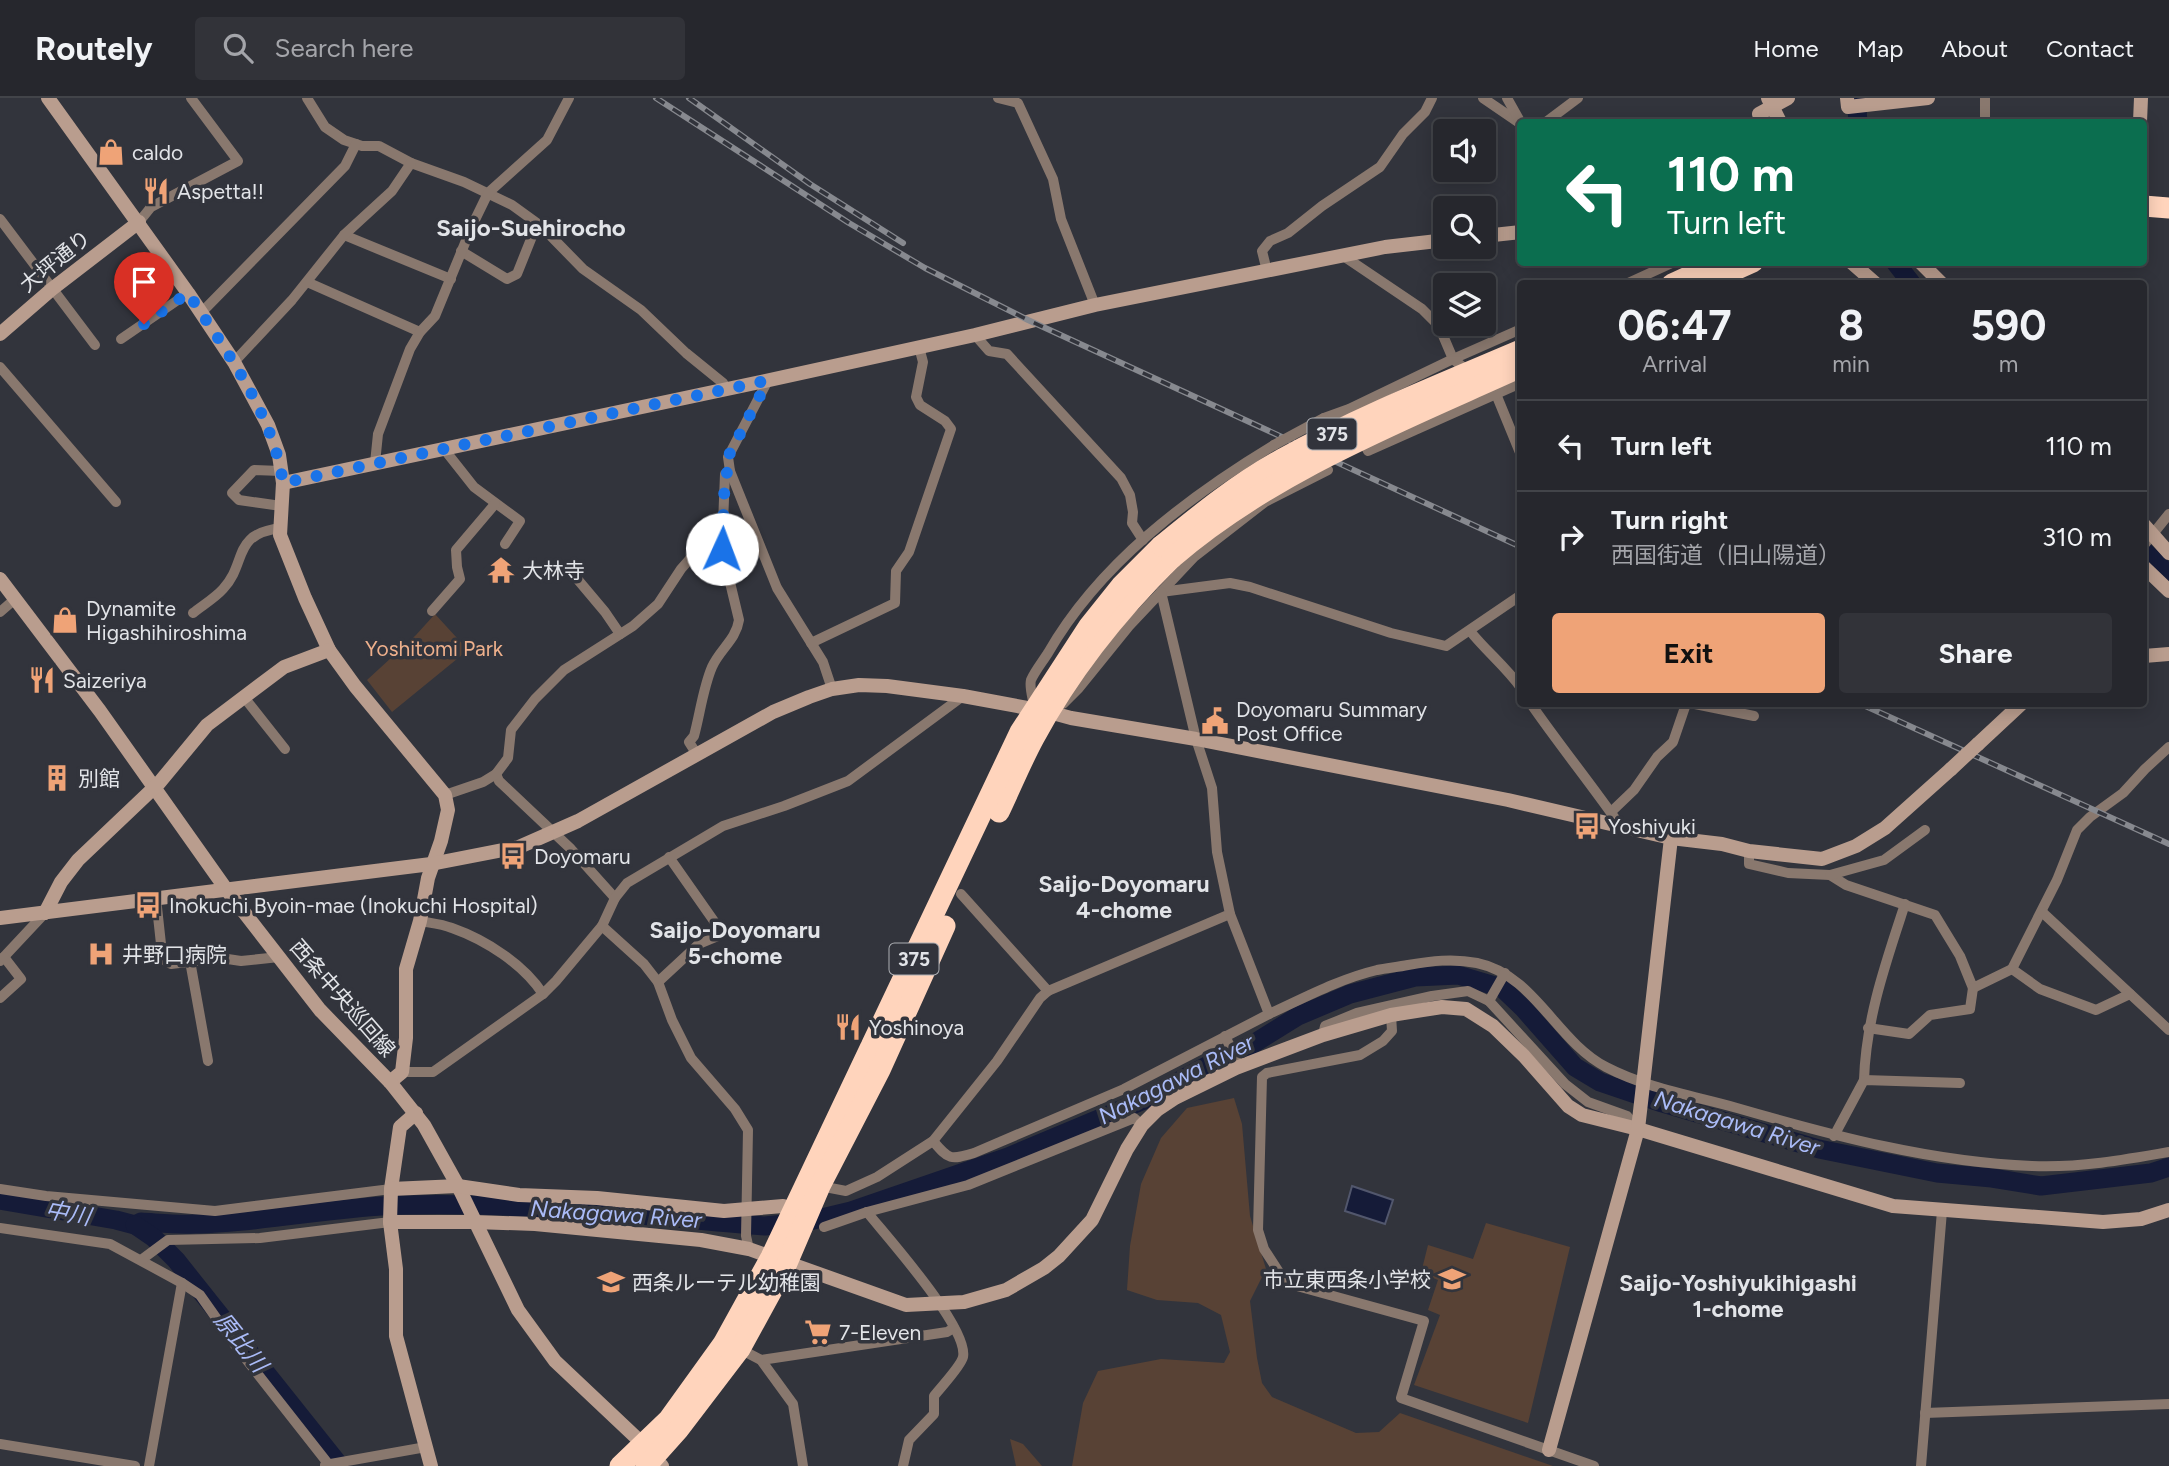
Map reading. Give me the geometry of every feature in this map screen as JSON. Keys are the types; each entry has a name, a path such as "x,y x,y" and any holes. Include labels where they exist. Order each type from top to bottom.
{"highway":[{"path":"2147,193 2169,195"},
{"path":"2147,206 2169,208"},
{"path":"1691,280 1742,266"},
{"name":"375","path":"620,1466 652,1459 740,1349 790,1234 818,1190 880,1070 1034,739 1042,710 1089,626 1121,586 1159,548 1206,510 1281,459 1354,423 1517,352"},
{"name":"375","path":"1159,548 1206,529 1292,475 1357,442 1517,369"},
{"name":"375","path":"790,1234 793,1209 949,887 1020,732 1042,710"},
{"name":"375","path":"652,1459 688,1395 779,1260"}],"street":[{"path":"48,98 139,222 234,362 268,425 282,477 281,535 305,598 329,650 355,687 445,795 448,810 442,841 431,864 420,921 406,969 406,1038 402,1072 390,1083"},
{"path":"139,222 150,207 238,161 191,98"},
{"path":"307,98 325,127 344,140 379,146 411,163 512,205 541,226 583,269 641,310 727,389"},
{"path":"375,463 378,433 410,349 420,332 435,316 488,193 547,140 569,98"},
{"path":"998,98 1020,101 1053,178 1061,219 1095,305"},
{"path":"1266,271 1262,251 1270,241 1289,233 1322,206 1380,167 1403,134 1425,113 1433,98"},
{"path":"1483,98 1517,120"},
{"path":"1507,98 1519,119"},
{"path":"1550,119 1578,98"},
{"path":"1761,119 1759,114 1770,102 1788,98"},
{"path":"1849,102 1871,104 1928,98"},
{"path":"1985,119 1986,98"},
{"path":"2140,119 2141,98"},
{"path":"1770,102 1778,119"},
{"path":"201,313 345,166 356,144"},
{"path":"234,362 307,282 344,235 392,191 411,163"},
{"path":"0,219 95,345"},
{"name":"大坪通り","path":"0,334 52,289 139,222"},
{"path":"461,251 507,279 517,274 533,234 541,226"},
{"path":"1496,235 1517,232"},
{"path":"344,235 451,279"},
{"path":"281,506 239,500 232,493 254,470 282,477 375,463 975,335 1095,305 1342,255 1433,241"},
{"path":"1342,255 1422,309 1439,326 1452,359 1496,394 1517,445"},
{"path":"1635,280 1665,266"},
{"path":"1855,266 1871,280"},
{"path":"1924,266 1938,280"},
{"path":"307,282 420,332"},
{"path":"121,339 188,293"},
{"path":"975,335 989,351 1007,354 1121,478 1130,495 1132,523 1159,548 1165,522 1238,467 1324,418 1349,410 1452,359 1517,331"},
{"path":"811,643 895,603 895,571 909,552 951,429 945,421 920,405 916,397 923,362 919,347"},
{"path":"0,367 116,502"},
{"path":"765,381 766,384 728,457 730,471 777,588 823,662 832,690"},
{"path":"1349,410 1368,451 1517,385"},
{"path":"444,449 474,487 520,522 505,544"},
{"path":"1238,467 1265,502"},
{"path":"1042,710 1072,695 1129,626 1194,557 1265,502 1328,470"},
{"path":"696,753 689,742 694,736 710,671 716,657 729,645 737,630 738,620 722,549 725,474 730,471"},
{"path":"432,611 460,579 456,550 495,504"},
{"path":"2169,514 2148,536 2169,552"},
{"path":"1165,522 1194,557"},
{"path":"193,613 224,588 232,577 244,545 253,536 281,527"},
{"path":"445,795 496,774 508,758 511,730 535,699 564,670 620,634 658,604 681,569 704,543 722,549"},
{"path":"568,568 620,634"},
{"path":"2147,570 2169,591"},
{"name":"西条中央巡回線","path":"0,579 100,711 226,889 320,1010 416,1113 459,1188 518,1310 555,1361 652,1459"},
{"path":"1161,592 1230,583 1250,587 1391,633 1446,646 1517,598"},
{"path":"1161,592 1196,739 1212,788 1217,852 1230,914 1269,1014"},
{"path":"0,612 15,598"},
{"path":"1470,631 1517,682"},
{"path":"0,998 21,979 2,959 45,913 61,881 78,860 154,788 207,725 284,667 329,650"},
{"path":"2147,656 2169,654"},
{"path":"0,918 431,864 519,847 553,834 773,712 832,690 859,685 963,696 1042,710 1071,718 1196,739 1508,800 1671,838 1749,851 1822,859 1856,846 1885,828 2018,707"},
{"path":"243,696 285,749"},
{"path":"402,1072 433,1072 543,994 602,926 615,898 627,883 723,826 785,806 848,781 963,696"},
{"path":"1533,707 1621,827"},
{"path":"1611,812 1634,790 1657,757 1673,742 1685,707"},
{"path":"1710,707 1754,716"},
{"path":"1973,988 2012,968 2042,912 2077,830 2123,793 2169,747"},
{"path":"496,774 499,781 571,849 615,898"},
{"path":"1749,851 1749,864 1788,873 1830,875 1884,860 1925,830"},
{"path":"1549,1450 1638,1129 1671,838"},
{"path":"658,982 699,944 723,934 669,857"},
{"path":"1830,875 1846,885 1935,915 1960,956 1973,988 1970,1009 1930,1015 1909,1034 1868,1028"},
{"path":"961,894 1048,991"},
{"path":"156,898 161,944 166,961 171,964 221,957 253,961 279,957"},
{"path":"1834,1136 1864,1080 1868,1028 1905,904"},
{"path":"2042,912 2169,1030"},
{"path":"818,1190 846,1191 877,1177 933,1141 997,1061 1040,998 1048,991 1230,914"},
{"path":"420,921 451,927 474,938 514,963 531,978 543,994"},
{"path":"602,926 644,964 658,982 672,1020 691,1058 735,1109 748,1130 747,1243"},
{"path":"933,1141 947,1157 954,1159 974,1153 1124,1089 1224,1036 1323,989 1377,970 1446,960 1485,965 1516,980 1573,1042 1594,1060 1625,1076 1834,1136 1922,1155 2032,1166 2119,1161 2169,1152"},
{"path":"190,961 208,1061"},
{"path":"2012,968 2040,989 2096,1010 2130,994"},
{"path":"1490,999 1504,974"},
{"path":"1323,1035 1325,1026 1357,1013 1468,991 1490,999 1565,1084 1588,1102 1627,1116 1638,1129"},
{"path":"143,1258 168,1240 260,1238 390,1220 473,1219 747,1243 779,1260 906,1305 975,1300 1006,1290 1059,1256 1092,1220 1142,1125 1157,1110 1175,1098 1238,1064 1323,1035 1391,1015 1442,1007 1465,1009 1493,1026 1568,1106 1582,1115 1638,1129 1893,1206 2104,1222 2141,1219 2169,1210"},
{"path":"1391,1015 1392,1031 1383,1041 1360,1055 1267,1073 1262,1077 1258,1230 1264,1249 1286,1283 1424,1321 1401,1398 1594,1466"},
{"path":"1224,1036 1238,1064"},
{"path":"1864,1080 1960,1083"},
{"path":"416,1113 400,1127 391,1191 390,1220 396,1269 396,1336 430,1466"},
{"path":"824,1227 867,1212 968,1185 1134,1118 1142,1125"},
{"path":"0,1189 46,1196 215,1211 391,1191 459,1188 519,1195 597,1198 724,1212 748,1212 783,1206 793,1209"},
{"path":"1922,1466 1942,1211"},
{"path":"867,1212 939,1304 963,1346 963,1359 934,1396 934,1414 909,1440 903,1466"},
{"path":"0,1228 110,1244 143,1258 182,1283 200,1296 237,1349 329,1465 426,1447"},
{"path":"149,1466 182,1283"},
{"path":"761,1360 947,1332 954,1328"},
{"path":"740,1349 761,1360 793,1404 803,1466"},
{"path":"1925,1413 2169,1404"},
{"path":"0,1444 135,1466"}],"green space":[{"name":"Yoshitomi Park","path":"435,614 468,650 392,712 367,680"},
{"path":"1234,1098 1242,1124 1250,1216 1266,1269 1250,1301 1262,1383 1272,1397 1356,1433 1379,1432 1400,1413 1553,1466 1072,1466 1083,1403 1098,1371 1161,1359 1224,1363 1230,1352 1221,1315 1198,1303 1157,1300 1127,1290 1130,1246 1141,1184 1161,1138 1187,1108"},
{"path":"1486,1223 1570,1247 1528,1423 1414,1385 1440,1315 1428,1310 1438,1280 1421,1273 1428,1245 1473,1259"},
{"path":"1010,1439 1023,1444 1042,1466 1016,1466"}],"water":[{"path":"1352,1186 1393,1200 1385,1224 1345,1211"}],"waterway":[{"name":"Nakagawa River","path":"1856,98 1858,119"},
{"name":"Nakagawa River","path":"1898,266 1909,280"},
{"name":"Nakagawa River","path":"2147,554 2169,575"},
{"name":"Nakagawa River","path":"0,1200 135,1225 141,1222 221,1223 352,1208 405,1205 585,1211 765,1226 805,1222 851,1211 1008,1157 1144,1100 1253,1044 1298,1016 1350,994 1415,977 1458,975 1502,988 1575,1067 1600,1082 1819,1149 1937,1173 2041,1186 2151,1173 2169,1167"},
{"name":"原比川","path":"135,1225 154,1238 176,1260 340,1466"}],"railway":[{"path":"656,98 849,223 925,268 1028,320 1517,545"},
{"path":"689,98 810,184 903,243"},
{"path":"1868,707 2169,844"}],"place":[{"name":"caldo","path":"111,152"},
{"name":"Aspetta!!","path":"156,191"},
{"name":"大林寺","path":"501,570"},
{"name":"Dynamite Higashihiroshima","path":"65,620"},
{"name":"Saizeriya","path":"42,680"},
{"name":"Doyomaru Summary Post Office","path":"1215,721"},
{"name":"別館","path":"57,778"},
{"name":"Yoshiyuki","path":"1587,826"},
{"name":"Doyomaru","path":"513,856"},
{"name":"Inokuchi Byoin-mae (Inokuchi Hospital)","path":"148,905"},
{"name":"井野口病院","path":"101,954"},
{"name":"Yoshinoya","path":"848,1027"},
{"name":"市立東西条小学校","path":"1452,1279"},
{"name":"西条ルーテル幼稚園","path":"611,1282"},
{"name":"7-Eleven","path":"818,1332"}],"district":[{"name":"Saijo-Suehirocho","path":"531,227"},
{"name":"Saijo-Doyomaru 4-chome","path":"1124,897"},
{"name":"Saijo-Doyomaru 5-chome","path":"735,943"},
{"name":"Saijo-Yoshiyukihigashi 1-chome","path":"1738,1296"}],"route":[{"path":"144,324 188,293 234,362 268,425 279,455 283,483 765,381 766,384 728,457 730,471 725,474 722,549"}],"water label":[{"name":"中川","path":"68,1213"}]}
